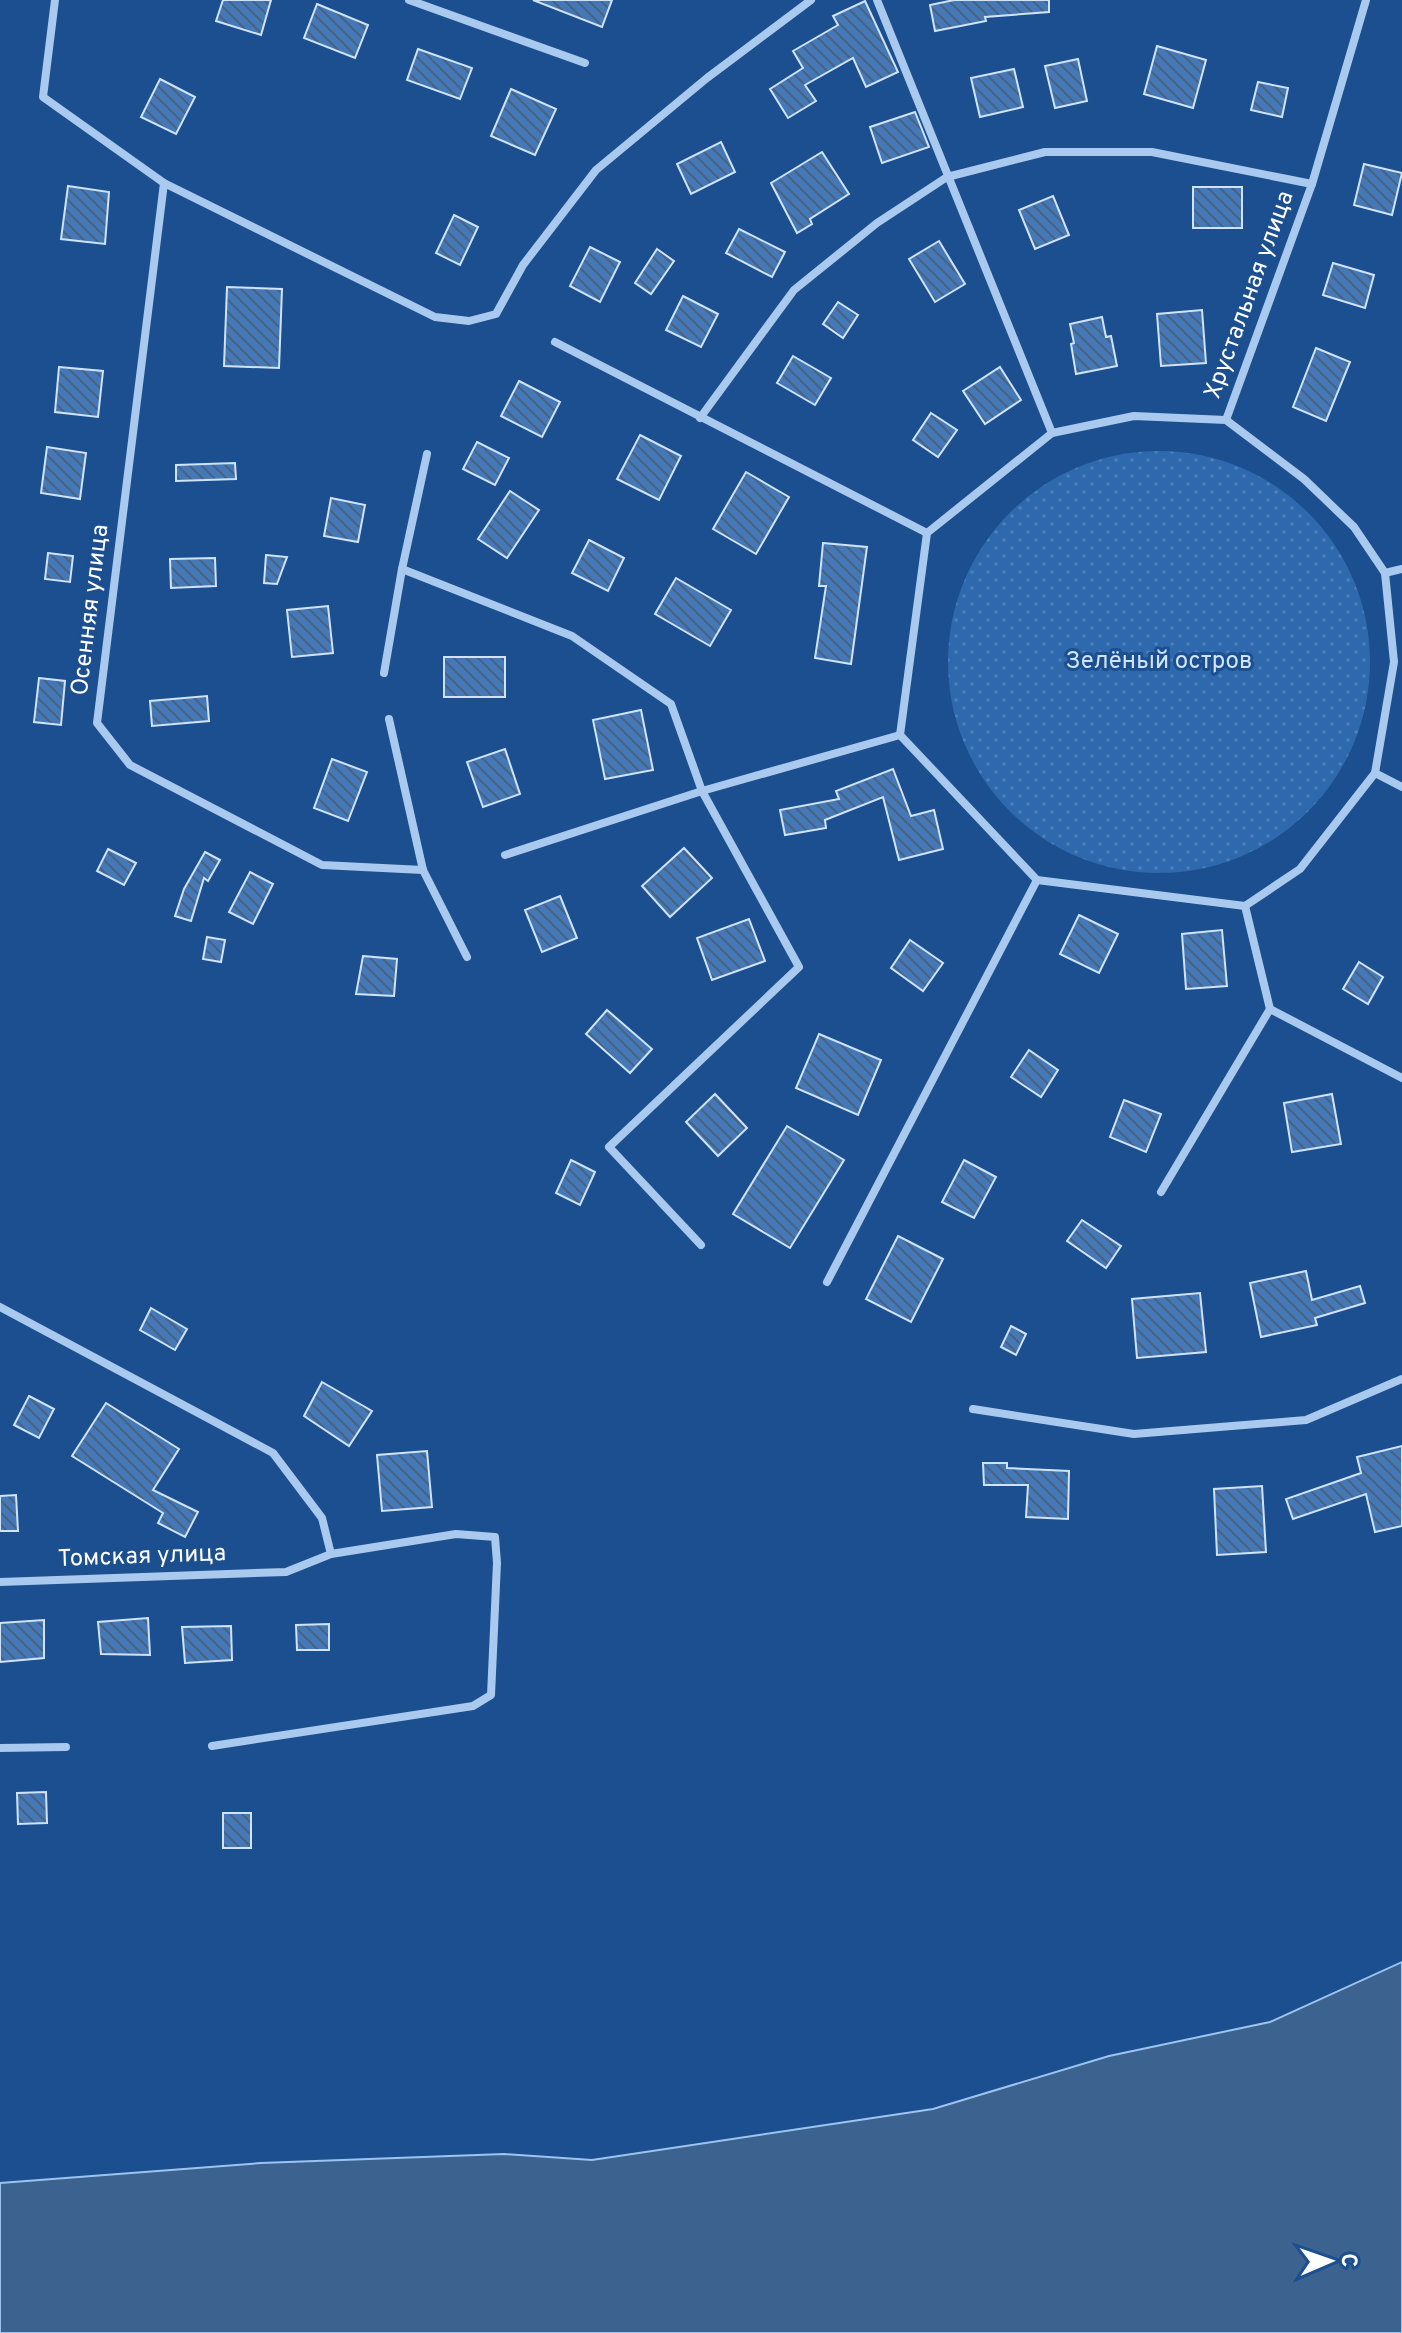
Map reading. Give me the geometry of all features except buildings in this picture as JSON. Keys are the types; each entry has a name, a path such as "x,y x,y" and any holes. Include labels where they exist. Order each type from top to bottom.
{"street":[{"path":"55,0 43,97 164,183 435,317 469,321 496,314 523,265 596,170 707,78 811,0"},
{"path":"409,0 585,63"},
{"path":"877,0 1052,433"},
{"path":"1312,184 1366,0"},
{"name":"Хрустальная улица","path":"700,418 794,290 877,223 947,177 1045,152 1152,152 1312,184 1226,420"},
{"name":"Осенняя улица","path":"164,183 97,723 130,765 322,865 423,870"},
{"path":"555,342 927,533 900,735"},
{"name":"Хрустальная улица","path":"927,533 1052,433 1134,416 1226,420 1304,479 1354,527 1385,573 1394,662 1375,773 1300,869 1245,906"},
{"path":"384,673 427,454"},
{"path":"402,569 572,636 671,704 702,791 799,967 609,1147 701,1245"},
{"path":"1385,573 1402,569"},
{"path":"389,719 423,870 467,957"},
{"path":"505,855 702,791 900,735"},
{"path":"900,735 1037,880 1245,906 1270,1009 1161,1192"},
{"path":"1375,773 1402,787"},
{"path":"827,1282 1037,880"},
{"path":"1270,1009 1402,1078"},
{"path":"0,1307 273,1453 322,1518 331,1554"},
{"path":"973,1409 1134,1434 1306,1420 1402,1379"},
{"name":"Томская улица","path":"0,1582 286,1572 331,1554 456,1534 495,1537 497,1563 491,1695 473,1706 212,1746"},
{"path":"0,1748 66,1747"}],"green space":[{"name":"Зелёный остров","path":"1159,451 1200,455 1240,467 1276,487 1308,513 1334,545 1354,581 1366,621 1370,662 1366,703 1354,743 1334,779 1308,811 1276,837 1240,857 1200,869 1159,873 1118,869 1078,857 1042,837 1010,811 984,779 964,743 952,703 948,662 952,621 964,581 984,545 1010,513 1042,487 1078,467 1118,455"}],"shaded area":[{"path":"1402,1962 1402,2333 0,2333 0,2183 261,2163 504,2154 592,2160 933,2109 1109,2056 1270,2022"}]}
